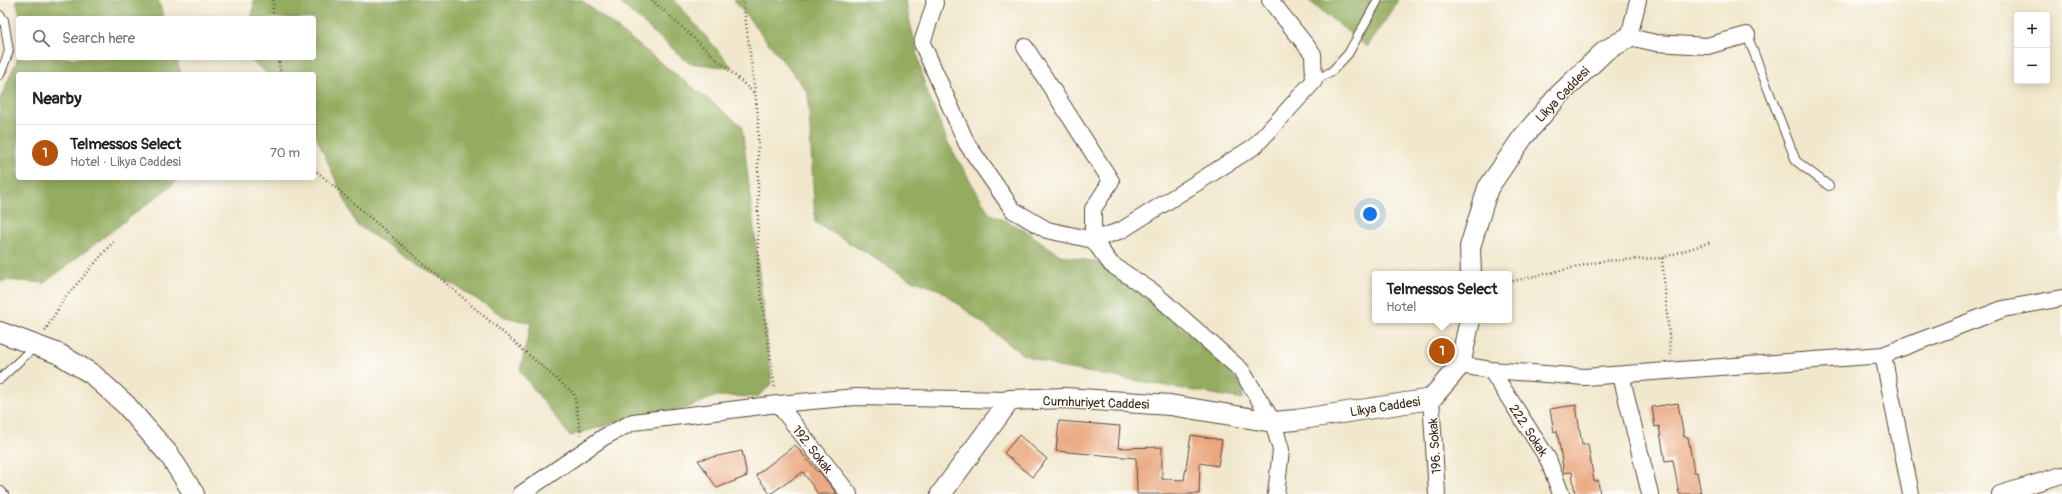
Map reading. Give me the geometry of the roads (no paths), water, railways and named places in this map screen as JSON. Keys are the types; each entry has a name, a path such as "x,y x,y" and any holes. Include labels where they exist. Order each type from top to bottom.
{"street":[{"path":"934,0 935,3 922,42 967,144 1013,210 1047,230 1094,240 1122,230 1255,146 1314,81 1313,54 1270,0"},
{"path":"1638,0 1629,37 1656,43 1707,46 1747,35"},
{"name":"Likya Caddesi","path":"1471,271 1470,246 1488,188 1523,137 1558,95 1605,51 1629,37"},
{"path":"1025,47 1111,181 1093,209 1094,240 1111,264 1153,292 1241,370 1274,422 1281,450 1276,494"},
{"path":"1460,365 1492,370 1585,378 1883,354 2003,309 2062,298"},
{"name":"Likya Caddesi","path":"1274,422 1296,420 1431,399 1460,365 1469,323"},
{"path":"0,332 59,354 92,374 126,405 170,456 194,494"},
{"path":"1883,354 1911,494"},
{"name":"222. Sokak","path":"1492,370 1548,459 1561,494"},
{"path":"1621,375 1650,494"},
{"path":"521,494 604,437 632,422 778,404 856,397 1010,400"},
{"name":"Cumhuriyet Caddesi","path":"1010,400 1065,398 1170,405 1274,422"},
{"name":"196. Sokak","path":"1431,399 1437,494"},
{"path":"941,494 1010,400"},
{"name":"192. Sokak","path":"778,404 849,494"},
{"path":"2000,494 2062,475"}],"lane":[{"path":"1314,81 1332,71 1348,54 1378,0"},
{"path":"0,15 4,20 9,51 0,75"},
{"path":"1747,35 1796,161 1829,186"},
{"path":"0,379 36,345"},
{"path":"0,490 4,494"}],"place":[{"name":"Telmessos Select","path":"1442,351"}]}
